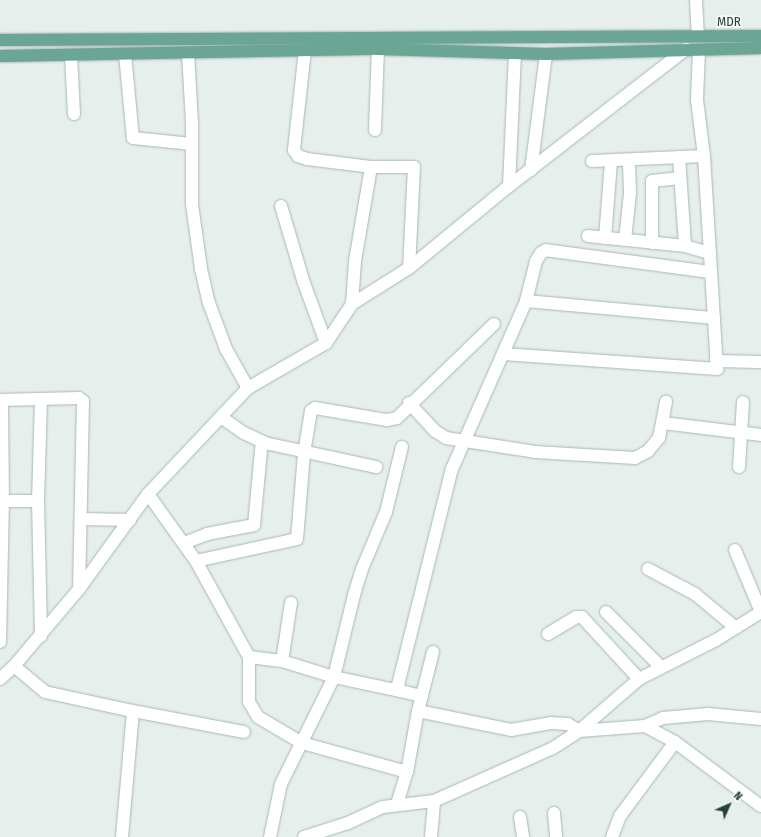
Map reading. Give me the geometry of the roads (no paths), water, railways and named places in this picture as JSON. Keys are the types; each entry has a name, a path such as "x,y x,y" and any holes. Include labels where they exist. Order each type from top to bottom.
{"main road":[{"name":"MDR","path":"0,40 761,36"},
{"path":"0,56 378,49 546,54 761,48"}],"street":[{"path":"696,0 698,36"},
{"path":"375,130 378,49"},
{"path":"0,679 41,636 79,589 148,494 248,388 326,343 352,304 410,268 509,186 686,49"},
{"path":"305,50 294,150 298,156 307,159 371,167 414,167 410,268"},
{"path":"503,354 717,369 704,156 697,100 699,50"},
{"path":"188,53 192,144 192,204 201,269 209,303 226,349 248,388"},
{"path":"509,186 515,53"},
{"path":"125,54 133,138 192,144"},
{"path":"531,170 546,54"},
{"path":"71,55 74,114"},
{"path":"592,161 610,162 704,156"},
{"path":"678,157 686,246"},
{"path":"625,240 630,193 629,161"},
{"path":"605,238 610,162"},
{"path":"352,304 355,261 371,167"},
{"path":"652,243 652,181 680,178"},
{"path":"281,206 304,283 326,343"},
{"path":"588,236 686,246 710,253"},
{"path":"400,691 398,685 452,469 463,440 526,301 536,261 540,253 546,250 710,272"},
{"path":"526,301 714,318"},
{"path":"196,561 297,539 304,452 309,416 316,408 391,420 494,324"},
{"path":"716,361 761,362"},
{"path":"0,642 3,502 1,400 79,398 83,401 79,589"},
{"path":"41,400 38,501 41,636"},
{"path":"409,403 440,436 535,452 635,458 653,446 659,438 666,402"},
{"path":"739,467 743,402"},
{"path":"221,417 244,433 262,441 304,452 376,467"},
{"path":"663,423 761,435"},
{"path":"184,543 207,534 254,525 262,441"},
{"path":"270,837 281,784 334,677 354,595 362,569 386,512 402,447"},
{"path":"148,494 196,561 249,657 249,702 258,717 302,743 407,772"},
{"path":"3,502 38,501"},
{"path":"81,519 130,520"},
{"path":"304,837 348,824 367,813 397,804 434,800 553,748 579,731 639,679 736,628 761,612 735,550"},
{"path":"648,569 695,594 736,628"},
{"path":"282,661 291,603"},
{"path":"606,612 662,667"},
{"path":"548,634 576,617 582,617 639,679"},
{"path":"397,804 407,772 418,711 433,652"},
{"path":"249,657 282,661 334,677 422,696"},
{"path":"14,666 45,692 133,711 244,732"},
{"path":"122,837 133,711"},
{"path":"418,711 504,729 550,723 568,724 579,731 645,726 663,718 708,714 761,719"},
{"path":"645,726 675,742 761,806"},
{"path":"612,837 620,816 675,742"},
{"path":"431,837 434,800"},
{"path":"554,812 556,837"},
{"path":"520,817 523,837"}]}
